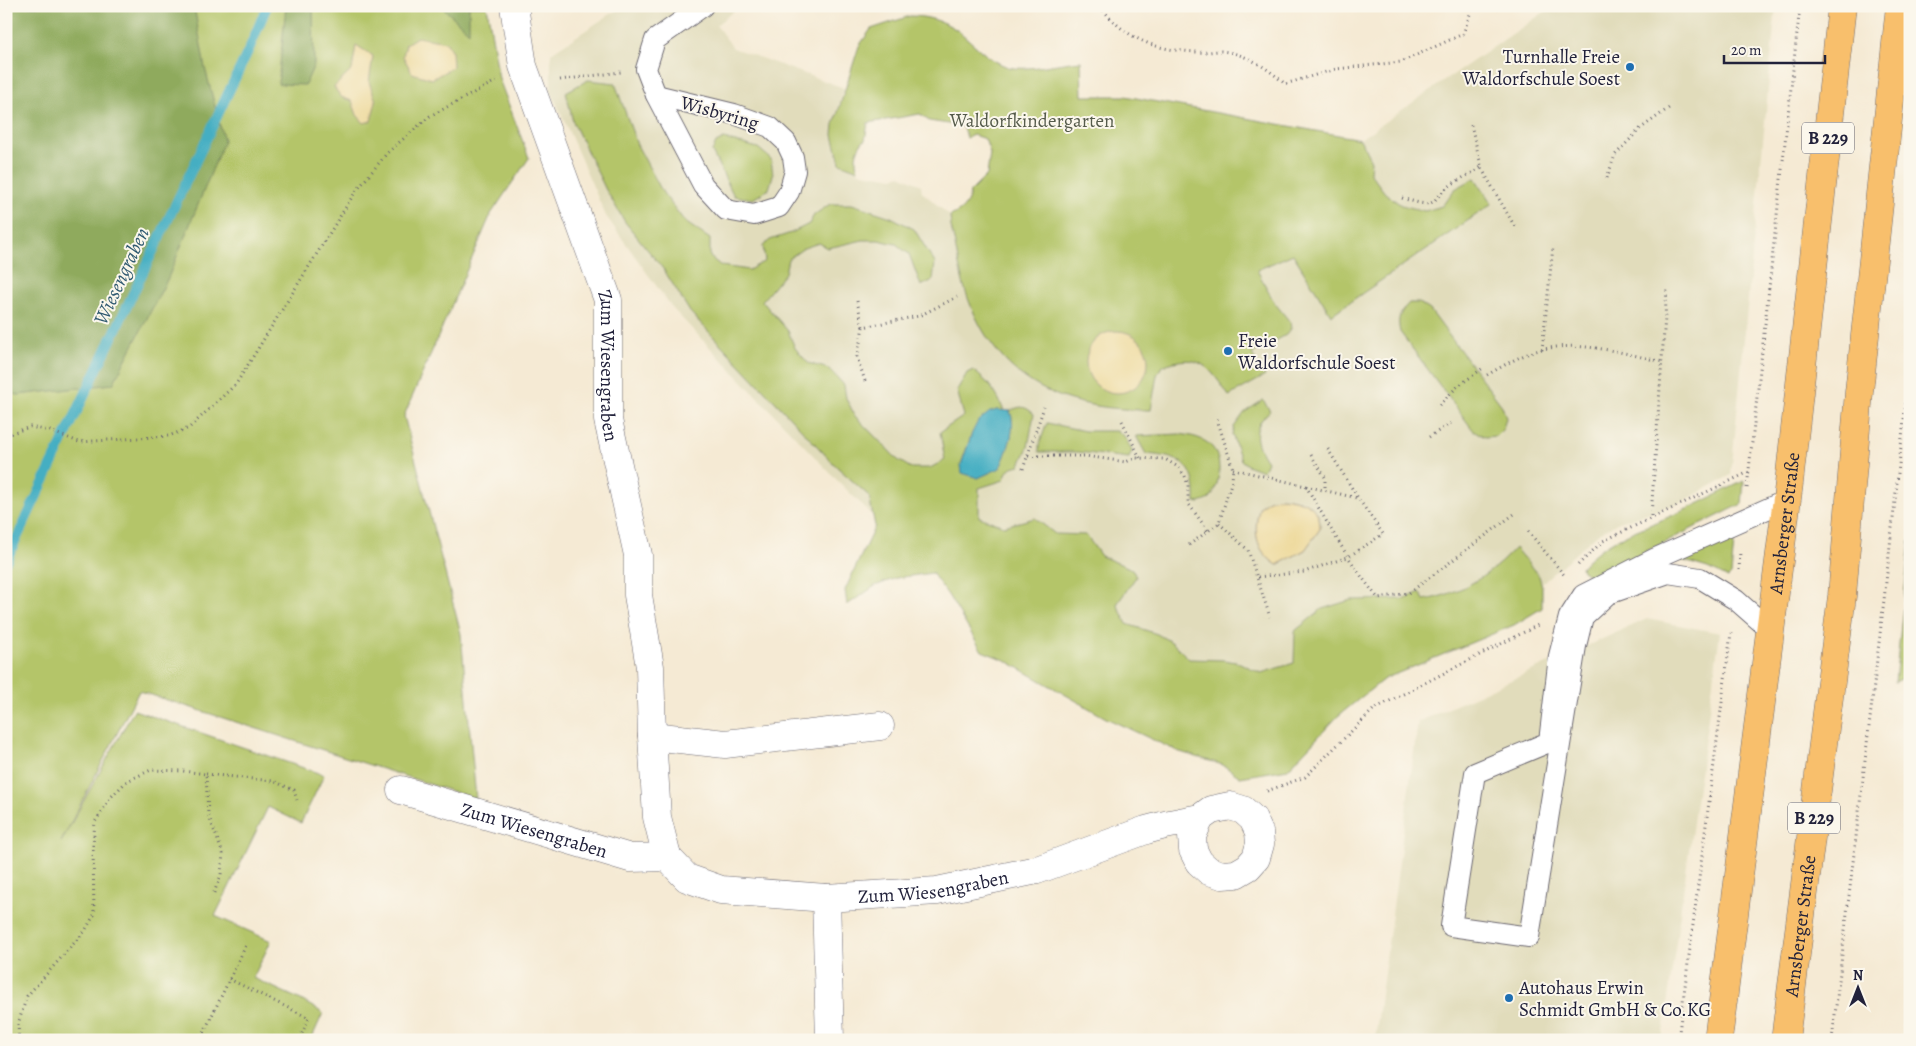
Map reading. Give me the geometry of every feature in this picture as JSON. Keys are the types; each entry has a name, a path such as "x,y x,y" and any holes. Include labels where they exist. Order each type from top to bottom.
{"main road":[{"name":"Arnsberger Straße","path":"1718,1040 1814,270 1842,6"},
{"name":"Arnsberger Straße","path":"1785,1040 1842,596 1859,392 1900,6"}],"street":[{"name":"Zum Wiesengraben","path":"514,6 526,75 608,300 608,420 638,555 638,595 650,667 657,817 667,857 687,878 721,890 826,898 938,891 1037,870 1146,830 1165,824 1200,818 1210,810 1230,806"},
{"path":"652,736 725,744 880,726"},
{"name":"Zum Wiesengraben","path":"401,790 630,858 667,857"},
{"path":"1200,818 1192,836 1193,850 1199,862 1210,871 1222,875 1236,874 1248,867 1256,858 1260,838 1253,819 1243,810 1230,806"},
{"path":"826,898 830,1040"}],"lane":[{"name":"Wisbyring","path":"656,95 734,114 770,127 786,142 793,157 795,171 789,192 779,208 754,215 726,210 704,185 656,95 646,69 655,40 703,6"},
{"path":"1769,629 1736,600 1700,578 1668,573 1608,594 1583,617 1576,646 1529,937 1450,926 1475,773 1549,742 1559,656 1569,617 1583,595 1654,559 1786,500"}],"path":[{"path":"1100,6 1111,21 1130,36 1159,47 1198,52 1221,51 1242,56 1269,69 1286,84 1336,69 1401,62 1463,34 1473,6"},
{"path":"1678,1040 1736,600 1800,6"},
{"path":"6,435 30,426 79,442 169,436 189,428 236,384 354,194 387,153 430,116 526,75 628,71"},
{"path":"1607,178 1615,155 1640,129 1669,108"},
{"path":"1471,125 1482,167 1515,227"},
{"path":"1402,198 1423,205 1435,202 1452,184 1482,167"},
{"path":"1542,350 1552,247"},
{"path":"1651,517 1667,288"},
{"path":"863,327 919,316 957,297"},
{"path":"856,301 863,327 856,357 865,381"},
{"path":"1488,375 1536,351 1563,346 1605,349 1663,362"},
{"path":"1832,1040 1910,365"},
{"path":"1438,405 1457,387 1483,368"},
{"path":"1023,469 1044,407"},
{"path":"1189,544 1219,523 1232,480 1233,469 1217,419"},
{"path":"1122,421 1140,458"},
{"path":"1429,437 1451,423"},
{"path":"1258,577 1304,572 1348,557 1383,534 1326,446"},
{"path":"1311,455 1325,477 1325,491"},
{"path":"1028,456 1084,456 1126,462 1135,458 1165,459 1178,467 1185,476 1188,485 1188,503 1208,531"},
{"path":"1233,469 1358,498"},
{"path":"1563,584 1566,576 1602,541 1749,472"},
{"path":"1306,486 1348,557 1378,598 1409,593 1517,512"},
{"path":"1219,523 1248,550 1270,617"},
{"path":"1528,531 1566,576"},
{"path":"1230,806 1305,777 1374,709 1538,626 1543,619"},
{"path":"19,1040 18,1024 28,996 85,931 94,915 93,845 95,822 110,797 127,781 151,770 183,771 274,781 294,790 297,800"},
{"path":"206,774 208,814 223,854 221,875 213,894"},
{"path":"197,1040 204,1032 247,942"},
{"path":"230,979 309,1018 299,1040"}],"shaded area":[{"name":"Freie Waldorfschule Soest","path":"623,6 740,6 716,25 733,48 844,88 833,124 833,135 839,163 862,173 894,178 900,175 921,185 922,192 950,216 950,227 962,275 1125,96 1360,139 1553,6 1776,6 1731,475 1682,502 1619,522 1600,532 1537,587 1531,612 1220,753 922,565 835,478 673,309 606,216 551,91 551,53"},
{"path":"1647,619 1720,633 1662,1040 1375,1040 1418,722"}],"green space":[{"path":"6,6 487,6 499,79 529,158 491,214 404,416 461,634 476,799 139,691 61,842 134,710 324,775 301,823 268,807 215,916 271,941 253,978 301,1000 323,1013 311,1040 6,1040"},
{"path":"6,6 194,6 205,68 224,141 168,278 113,384 18,395 6,392"},
{"path":"286,6 313,6 314,65 305,85 278,84"},
{"path":"441,6 469,6 469,32"},
{"name":"Waldorfkindergarten","path":"910,16 935,20 952,27 987,56 1008,67 1033,68 1081,61 1082,96 1125,96 1360,139 1371,161 1370,173 1385,193 1401,205 1425,211 1442,206 1455,189 1475,178 1492,204 1331,315 1293,254 1257,270 1274,302 1290,322 1291,329 1286,335 1252,354 1265,376 1229,396 1215,377 1202,364 1186,360 1162,366 1157,375 1151,410 1120,409 1091,405 1064,398 1040,387 1018,373 999,354 983,330 966,292 950,216 964,207 970,192 987,175 990,153 985,139 973,135 967,138 962,126 929,121 920,114 868,123 865,140 860,145 856,156 858,170 840,163 833,135 834,124 859,46 871,29"},
{"path":"588,80 615,83 637,145 663,193 685,222 710,239 710,257 721,266 749,270 765,261 763,246 770,240 809,224 814,215 830,204 852,204 891,217 914,229 935,263 933,280 921,286 909,254 896,244 878,240 863,240 828,248 819,243 804,248 788,259 785,273 762,301 788,331 795,348 808,363 829,369 844,385 846,398 855,416 898,460 911,468 930,468 945,460 940,432 964,416 957,390 967,373 973,370 991,388 1004,411 997,410 972,433 961,464 978,478 1000,468 1012,432 1010,411 1020,407 1031,411 1034,414 1028,447 1020,465 1009,469 1004,480 979,488 979,517 1004,526 1035,518 1055,534 1086,535 1101,556 1132,569 1136,577 1117,604 1127,624 1157,634 1173,643 1189,659 1225,660 1240,663 1261,673 1294,663 1295,631 1322,609 1351,600 1405,599 1420,592 1424,600 1450,593 1485,575 1515,548 1539,576 1542,586 1542,608 1514,625 1384,679 1338,716 1288,769 1240,777 1223,765 1177,751 1106,718 1005,660 982,651 948,595 932,573 896,578 875,586 847,605 845,590 875,526 869,496 835,465 690,312 664,270 625,222 606,190 573,122 566,92"},
{"path":"724,139 758,148 771,159 773,175 769,189 753,199 734,196 712,152 716,143"},
{"path":"1409,303 1419,303 1430,310 1502,406 1506,418 1503,429 1496,436 1485,437 1473,430 1400,332 1400,316"},
{"path":"1263,400 1270,411 1260,423 1256,435 1259,448 1267,461 1263,471 1247,465 1241,460 1232,434 1234,427 1245,412"},
{"path":"1047,423 1085,431 1117,431 1125,437 1132,451 1129,458 1078,452 1039,452 1039,445"},
{"path":"1180,434 1205,441 1212,447 1218,459 1219,472 1216,486 1210,498 1203,502 1195,502 1193,478 1184,464 1168,457 1146,454 1136,436"},
{"path":"1744,481 1742,504 1598,575 1591,577 1582,571 1581,567 1590,557 1612,542 1690,508"},
{"path":"1730,538 1734,542 1731,575 1728,578 1711,569 1681,560 1682,557"},
{"path":"1910,541 1910,675 1895,682"}],"sand":[{"path":"417,37 446,42 452,52 453,67 432,79 412,73 403,56 406,44"},
{"path":"356,45 373,56 369,82 376,101 371,121 364,123 357,115 352,101 341,97 334,87 352,70"},
{"path":"1111,331 1123,331 1139,340 1146,350 1148,362 1146,374 1139,384 1123,393 1111,393 1100,388 1091,379 1086,368 1086,356 1091,345 1100,336"},
{"path":"1281,497 1296,499 1314,509 1320,521 1320,529 1305,550 1277,565 1269,559 1260,546 1257,539 1256,523 1260,506 1269,500"}],"water":[{"path":"997,410 1010,411 1012,418 1012,432 1000,468 978,478 962,473 961,465 978,421 990,412"}],"waterway":[{"name":"Wiesengraben","path":"6,561 250,47 267,6"}],"place":[{"name":"Turnhalle Freie Waldorfschule Soest","path":"1630,67"},
{"name":"Freie Waldorfschule Soest","path":"1228,351"},
{"name":"Autohaus Erwin Schmidt GmbH & Co.KG","path":"1509,998"}]}
